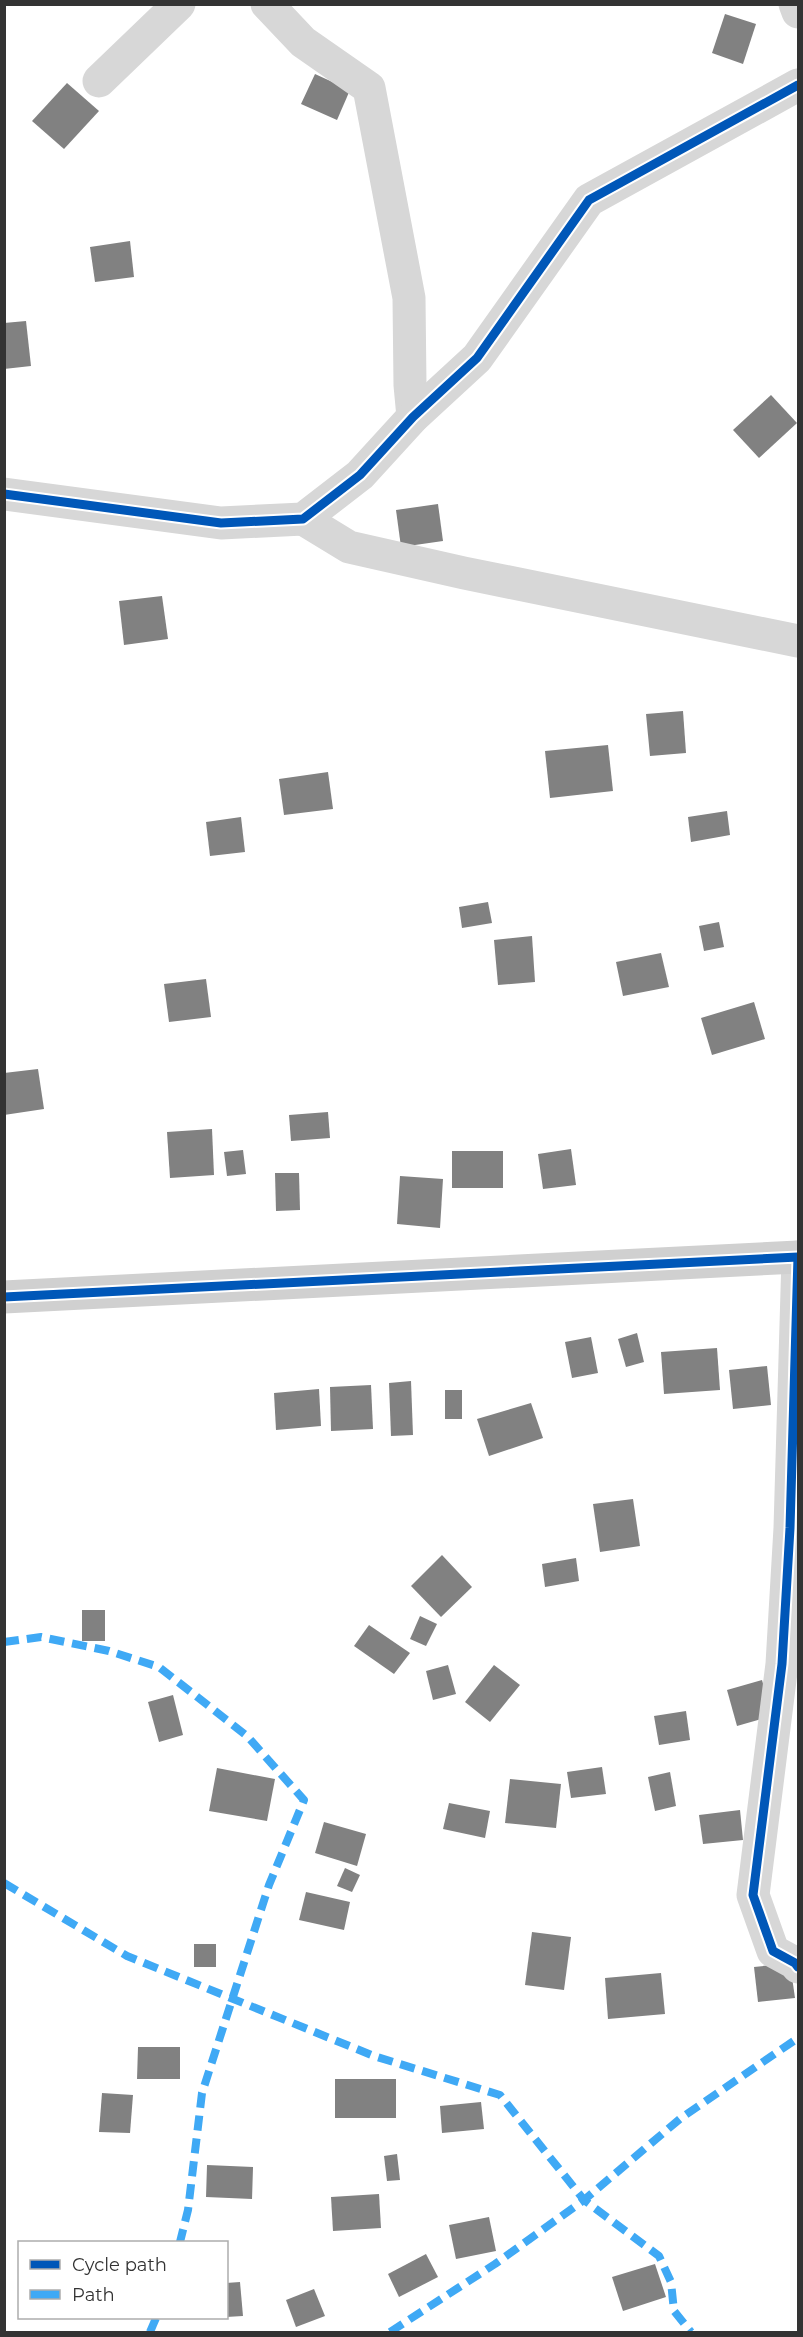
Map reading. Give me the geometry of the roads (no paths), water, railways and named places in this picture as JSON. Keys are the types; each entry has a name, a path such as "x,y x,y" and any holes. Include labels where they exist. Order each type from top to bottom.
{"street":[{"path":"99,81 179,4"},
{"path":"267,4 303,42 369,88 409,298 410,385 413,417"},
{"path":"795,4 798,12"},
{"path":"303,519 360,475 413,417 477,358 589,200 798,85"},
{"path":"4,494 221,523 303,519 349,547 464,573 798,641"},
{"path":"4,1298 798,1257 790,1528 782,1664 753,1895 773,1952 795,1963 798,1967"}]}
